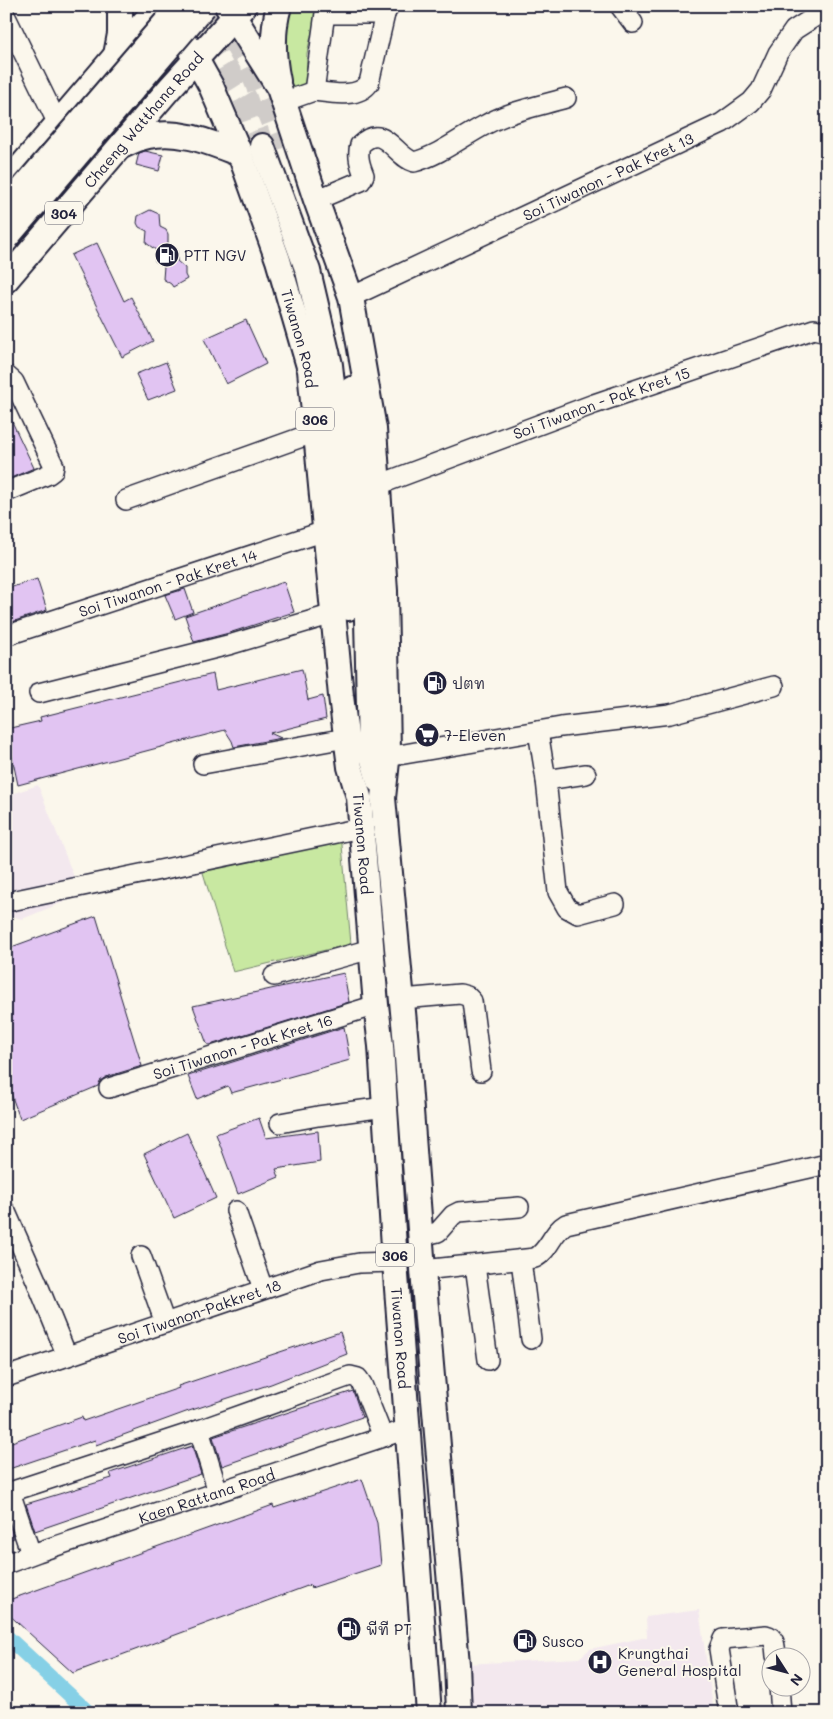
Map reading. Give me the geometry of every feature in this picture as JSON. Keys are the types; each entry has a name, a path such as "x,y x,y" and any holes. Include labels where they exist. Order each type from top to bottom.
{"main road":[{"path":"116,55 120,34 120,6"},
{"path":"6,184 160,6"},
{"name":"Tiwanon Road","path":"160,6 196,59 211,86 240,154 278,260 310,370 346,738 350,768 359,796 385,1107 429,1713"},
{"path":"6,208 180,6"},
{"name":"Chaeng Watthana Road","path":"6,238 204,6"},
{"path":"278,6 274,60 281,95"},
{"name":"Tiwanon Road","path":"235,10 281,95 351,297 374,428 385,590 387,757 383,798 402,999 456,1654 459,1713"},
{"name":"Chaeng Watthana Road","path":"6,280 196,59 235,10"},
{"path":"122,146 147,136 178,135 208,142 240,154"},
{"name":"306","path":"359,796 360,764 353,692 338,439 330,366 308,271 272,147 326,264 338,314 354,401 366,577 370,749 383,798"},
{"path":"6,223 13,228 23,261"}],"street":[{"path":"620,6 633,24"},
{"name":"Soi Tiwanon - Pak Kret 13","path":"351,297 722,123 752,102 761,90 778,53 794,30 827,9"},
{"path":"281,95 314,91 348,93 359,91 366,87 369,83 387,10 326,10 314,91"},
{"path":"6,17 58,124"},
{"path":"316,200 361,181 364,175 358,151 360,145 371,137 376,136 386,140 403,157 414,162 427,159 487,124 566,98"},
{"name":"Soi Tiwanon - Pak Kret 15","path":"378,485 603,401 814,329 827,332"},
{"path":"6,376 14,382 54,466 53,471 49,474 6,492"},
{"path":"126,500 316,432"},
{"name":"Soi Tiwanon - Pak Kret 14","path":"8,636 325,531"},
{"path":"39,692 232,644 333,614"},
{"path":"387,757 538,731 670,714 774,686"},
{"path":"538,731 546,780 558,892 567,908 578,914 615,904"},
{"path":"203,764 346,738"},
{"path":"546,780 586,774"},
{"path":"11,901 361,828"},
{"path":"274,976 371,949"},
{"path":"402,999 460,994 467,996 472,1001 481,1071"},
{"name":"Soi Tiwanon - Pak Kret 16","path":"109,1088 376,1005"},
{"path":"280,1123 385,1107"},
{"path":"423,1270 535,1258 541,1255 561,1227 566,1224 827,1164"},
{"path":"421,1236 438,1232 453,1215 459,1212 519,1207"},
{"path":"236,1211 263,1289"},
{"path":"6,1212 67,1356"},
{"path":"141,1256 165,1323"},
{"path":"521,1260 531,1339"},
{"name":"Soi Tiwanon-Pakkret 18","path":"6,1378 321,1270 359,1263 395,1262"},
{"path":"475,1265 488,1360"},
{"path":"31,1554 8,1492 199,1430 350,1376 358,1378 362,1384 383,1437"},
{"name":"Kaen Rattana Road","path":"6,1564 31,1554 407,1429"},
{"path":"199,1430 218,1492"},
{"path":"729,1713 719,1648 723,1639 766,1635 771,1636 775,1646"},
{"path":"780,1696 781,1713"}],"shaded area":[{"path":"38,785 81,895 22,919 6,914 6,796"},
{"name":"Krungthai General Hospital","path":"699,1610 714,1713 470,1713 466,1664 579,1658 590,1649 647,1637 646,1617"}],"green space":[{"path":"285,6 318,6 307,53 306,85 280,90"},
{"path":"341,834 351,944 233,972 201,866"}],"building":[{"path":"145,151 163,155 159,171 136,165 139,153"},
{"path":"150,210 159,214 160,227 166,230 168,234 168,244 177,250 177,261 185,268 187,279 173,287 163,279 164,266 155,261 156,250 146,243 147,231 139,227 137,223 138,216"},
{"path":"97,243 124,301 131,297 153,341 122,357 71,255"},
{"path":"246,320 266,364 226,384 204,339"},
{"path":"166,362 177,389 148,400 136,374"},
{"path":"6,409 34,468 6,480"},
{"path":"37,579 47,610 6,624 6,589"},
{"path":"284,582 294,612 194,642 185,616"},
{"path":"185,589 193,612 175,619 165,595"},
{"path":"302,669 308,700 323,696 326,719 270,733 281,738 234,747 225,730 18,785 6,729 41,721 40,717 213,674 216,690"},
{"path":"96,916 142,1066 106,1077 100,1081 98,1086 20,1119 6,1080 6,949"},
{"path":"344,973 349,1002 210,1045 207,1044 193,1006"},
{"path":"344,1027 350,1060 231,1093 228,1086 197,1099 188,1076"},
{"path":"259,1118 266,1138 318,1131 320,1162 276,1169 279,1177 238,1194 216,1134"},
{"path":"187,1133 216,1198 174,1218 144,1154"},
{"path":"340,1332 347,1354 271,1384 186,1412 96,1445 95,1440 6,1470 6,1444 82,1417 83,1421 179,1388 178,1386"},
{"path":"353,1391 362,1417 222,1466 213,1437"},
{"path":"192,1446 201,1474 35,1531 26,1504 112,1478 110,1473"},
{"path":"362,1479 377,1523 381,1565 311,1588 310,1585 73,1673 6,1612 6,1601 273,1505 274,1508"},
{"path":"6,1516 14,1538 6,1541"}],"waterway":[{"path":"6,1636 89,1713"}],"tunnel":[{"path":"185,6 205,33 245,98 262,146"},
{"path":"210,6 233,38 255,79 283,148"}],"place":[{"name":"PTT NGV","path":"167,255"},
{"name":"ปตท","path":"435,683"},
{"name":"7-Eleven","path":"427,735"},
{"name":"พีที PT","path":"349,1629"},
{"name":"Susco","path":"525,1641"},
{"name":"Krungthai General Hospital","path":"600,1662"}]}
